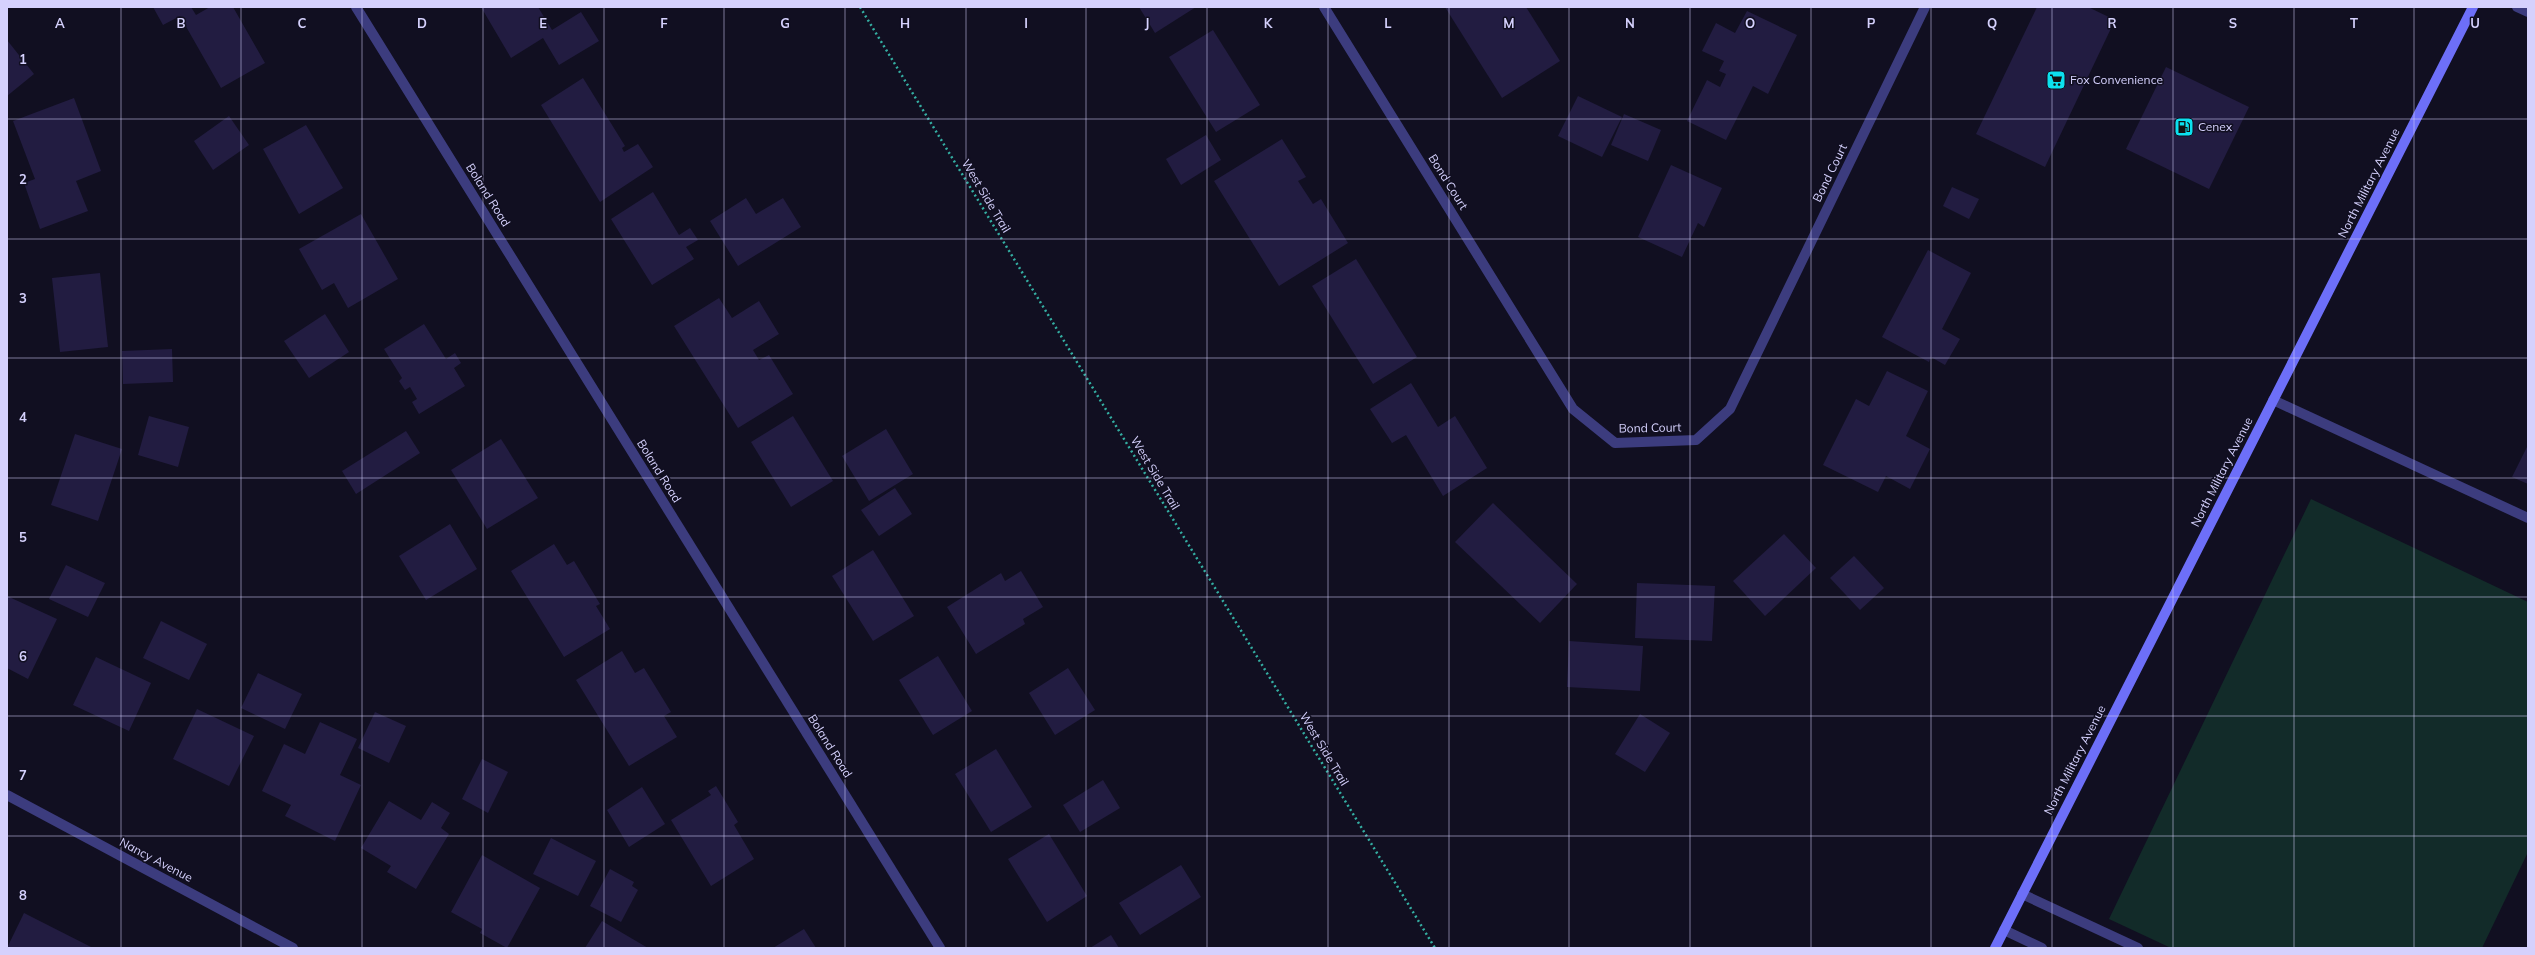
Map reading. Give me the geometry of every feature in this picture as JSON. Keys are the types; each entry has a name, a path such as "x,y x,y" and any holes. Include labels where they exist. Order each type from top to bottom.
{"main road":[{"name":"North Military Avenue","path":"1995,948 2473,7"}],"street":[{"name":"Boland Road","path":"356,7 940,948"},
{"name":"Bond Court","path":"1324,7 1573,409 1615,443 1696,440 1730,409 1924,7"},
{"path":"2517,7 2528,12"},
{"path":"2273,400 2528,518"},
{"name":"Nancy Avenue","path":"7,795 293,948"},
{"path":"2022,894 2138,948"},
{"path":"2004,930 2042,948"}],"path":[{"name":"West Side Trail","path":"860,7 1435,948"}],"green space":[{"path":"2311,499 2528,602 2528,852 2482,948 2171,948 2109,919"}],"building":[{"path":"153,7 191,7 196,15 210,7 233,7 265,63 221,88 180,16 163,25"},
{"path":"481,7 538,7 552,30 581,12 599,41 559,65 543,38 511,58"},
{"path":"1139,7 1196,7 1155,33"},
{"path":"1445,7 1526,7 1560,61 1502,98"},
{"path":"2037,7 2088,7 2115,20 2045,167 1976,134"},
{"path":"1747,11 1797,35 1768,94 1753,86 1726,140 1687,121 1707,80 1720,87 1726,74 1719,71 1724,61 1702,51 1716,23 1735,33"},
{"path":"1213,30 1260,105 1216,132 1169,57"},
{"path":"7,40 34,74 7,96"},
{"path":"2166,67 2249,107 2209,189 2126,149"},
{"path":"583,78 625,146 622,148 624,152 638,144 653,167 600,202 541,105"},
{"path":"1578,96 1622,117 1602,157 1558,136"},
{"path":"74,98 101,171 76,181 88,211 40,229 24,183 35,179 13,121"},
{"path":"1624,114 1661,130 1648,161 1611,145"},
{"path":"229,116 249,145 213,170 194,141"},
{"path":"306,125 343,188 299,214 263,149"},
{"path":"1206,135 1221,160 1181,185 1166,159"},
{"path":"1282,139 1306,177 1298,181 1313,204 1321,199 1348,243 1279,286 1214,181"},
{"path":"1671,165 1722,188 1704,227 1698,223 1682,257 1638,237"},
{"path":"1952,187 1979,199 1969,219 1943,206"},
{"path":"653,192 679,235 690,228 698,240 686,247 694,259 652,285 611,219"},
{"path":"746,198 756,214 783,198 801,227 738,266 710,221"},
{"path":"361,214 398,279 348,308 334,283 322,290 299,249"},
{"path":"1928,250 1971,273 1942,329 1960,339 1945,365 1931,357 1929,362 1882,337"},
{"path":"1356,259 1417,357 1373,384 1312,286"},
{"path":"100,273 108,347 60,352 52,278"},
{"path":"719,298 732,318 759,301 779,334 753,350 759,360 769,355 793,394 738,428 674,326"},
{"path":"325,314 349,352 309,378 284,341"},
{"path":"424,324 446,359 455,353 461,363 454,368 465,386 419,414 412,402 417,399 410,387 405,390 399,381 402,378 384,349"},
{"path":"172,349 173,382 123,384 122,351"},
{"path":"1887,371 1928,391 1906,436 1930,449 1910,489 1886,476 1878,492 1823,465 1856,399 1869,406"},
{"path":"1411,383 1438,427 1455,416 1487,468 1443,496 1406,435 1392,443 1370,409"},
{"path":"149,416 189,427 178,467 138,455"},
{"path":"793,416 833,481 791,507 751,442"},
{"path":"886,429 913,474 869,501 842,456"},
{"path":"406,431 420,453 356,494 342,471"},
{"path":"75,434 122,449 98,521 51,505"},
{"path":"501,439 538,498 487,529 451,470"},
{"path":"2528,445 2528,484 2512,477"},
{"path":"895,488 912,514 879,536 861,510"},
{"path":"1493,503 1577,584 1540,623 1455,542"},
{"path":"450,524 477,569 426,600 399,556"},
{"path":"1784,534 1816,568 1765,616 1733,581"},
{"path":"554,544 567,565 574,561 600,604 596,606 610,629 564,657 511,571"},
{"path":"873,550 914,616 873,641 832,576"},
{"path":"1854,556 1884,588 1860,610 1830,578"},
{"path":"66,565 105,583 88,617 49,599"},
{"path":"1021,571 1043,607 1023,619 1025,624 976,654 947,607 1001,573 1005,581"},
{"path":"1637,583 1715,586 1712,641 1635,638"},
{"path":"7,596 57,619 28,679 7,668"},
{"path":"161,621 207,644 189,680 143,658"},
{"path":"1569,641 1643,646 1640,691 1567,687"},
{"path":"622,651 635,673 644,668 671,712 664,716 677,737 629,766 576,680"},
{"path":"938,656 972,711 933,735 899,680"},
{"path":"96,657 151,683 129,731 73,705"},
{"path":"1068,668 1095,710 1055,735 1029,693"},
{"path":"258,673 302,694 285,729 241,708"},
{"path":"197,709 254,736 229,786 173,759"},
{"path":"375,712 406,726 389,763 358,748"},
{"path":"1640,714 1670,733 1645,772 1615,754"},
{"path":"320,722 357,739 340,775 361,785 335,841 285,816 291,805 262,791 284,744 305,754"},
{"path":"996,749 1032,807 991,832 955,774"},
{"path":"482,759 508,772 488,813 462,799"},
{"path":"1103,780 1120,808 1080,832 1063,805"},
{"path":"716,786 738,822 734,825 754,859 711,886 671,820 711,795 708,791"},
{"path":"642,787 665,824 629,847 607,810"},
{"path":"389,801 421,820 432,802 450,813 441,828 449,834 416,889 387,872 391,866 361,848"},
{"path":"1049,834 1087,896 1047,922 1008,859"},
{"path":"551,838 596,861 578,896 533,874"},
{"path":"482,855 540,888 507,948 480,933 482,929 451,912"},
{"path":"1181,865 1201,897 1140,935 1119,903"},
{"path":"610,869 634,882 632,886 638,890 621,922 590,906"},
{"path":"24,913 93,948 7,948"},
{"path":"602,921 648,948 585,948"},
{"path":"804,929 816,948 773,948"},
{"path":"1111,935 1119,948 1090,948"}],"place":[{"name":"Fox Convenience","path":"2056,80"},
{"name":"Cenex","path":"2184,127"}]}
